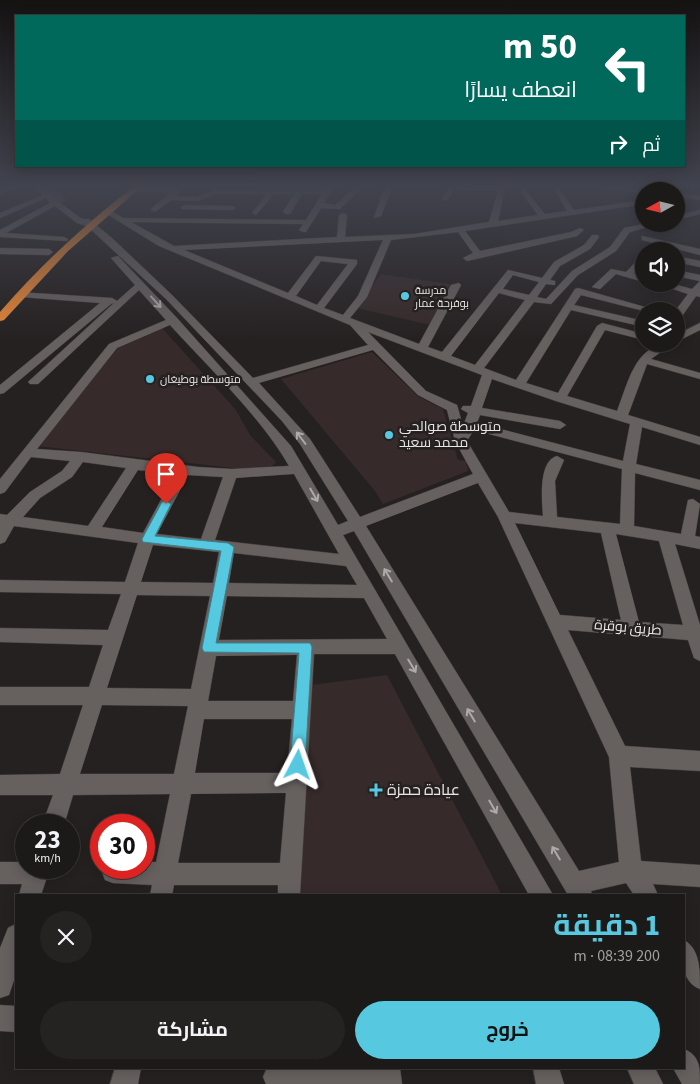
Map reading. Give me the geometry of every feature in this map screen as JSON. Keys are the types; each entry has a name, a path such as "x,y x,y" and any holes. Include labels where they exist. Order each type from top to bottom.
{"highway":[{"path":"0,304 49,252 64,239"},
{"path":"0,318 71,239"}],"street":[{"path":"59,239 64,239"},
{"path":"97,239 265,424 299,469 541,894"},
{"path":"101,239 169,297 286,418 305,442 358,525 577,889 631,871 700,876"},
{"path":"155,239 172,248 348,321 518,385 700,441"},
{"path":"172,248 350,239"},
{"path":"348,321 362,297 387,239"},
{"path":"467,239 478,254"},
{"path":"466,258 552,239"},
{"path":"461,440 473,418 483,371 531,298 557,264 587,247 594,239"},
{"path":"496,290 548,302 575,273 613,249 621,239"},
{"path":"647,239 700,252"},
{"path":"0,251 49,252"},
{"path":"291,296 319,258 354,262 319,308"},
{"path":"685,261 700,264"},
{"path":"628,275 635,268"},
{"path":"597,287 614,271 635,277"},
{"path":"444,357 511,272 635,306"},
{"path":"685,275 700,278"},
{"path":"34,382 140,285"},
{"path":"422,348 456,286"},
{"path":"685,288 698,290 685,306"},
{"path":"518,385 578,291"},
{"path":"21,294 122,302"},
{"path":"0,391 108,301"},
{"path":"568,306 635,322"},
{"path":"0,489 113,346 173,320"},
{"path":"685,320 700,325"},
{"path":"348,321 376,346 422,393 473,418 700,485"},
{"path":"685,334 700,325"},
{"path":"560,399 602,326 635,335"},
{"path":"251,382 376,346"},
{"path":"620,416 643,360 652,352"},
{"path":"643,360 700,376"},
{"path":"453,408 461,440 505,517 619,756 631,871 646,894"},
{"path":"473,418 560,425"},
{"path":"627,530 628,465 637,422"},
{"path":"28,452 81,456 184,470 231,473 266,474 299,469"},
{"path":"0,538 5,521 35,495 67,474 81,456"},
{"path":"550,521 548,481 557,460"},
{"path":"92,532 136,463"},
{"path":"57,814 147,539 184,470"},
{"path":"206,545 231,473"},
{"path":"335,532 358,525 482,476"},
{"path":"505,517 627,530 693,542 693,504"},
{"path":"5,521 147,539 351,561"},
{"path":"607,528 632,628"},
{"path":"665,536 697,634 700,653"},
{"path":"163,885 228,547"},
{"path":"0,586 368,592"},
{"name":"طريق بوقرة","path":"555,622 697,634"},
{"path":"0,635 115,638"},
{"path":"208,648 401,646"},
{"path":"140,879 163,885 290,885 306,647"},
{"path":"0,696 96,696 302,710"},
{"path":"619,756 700,761"},
{"path":"0,785 297,783"},
{"path":"0,873 15,872"},
{"path":"30,894 35,879"},
{"path":"0,986 15,939"},
{"path":"685,954 700,976"},
{"path":"0,1018 15,1019"},
{"path":"685,1064 697,1084"},
{"path":"124,1084 128,1069"},
{"path":"546,1069 550,1084"},
{"path":"641,1069 649,1084"},
{"path":"277,1076 388,1078"}],"shaded area":[{"name":"مدرسة بوفرحة عمار","path":"381,274 450,284 430,325 357,308"},
{"name":"متوسطة بوطيغان","path":"162,328 236,410 250,435 276,462 269,469 260,471 37,446 118,348"},
{"name":"متوسطة صوالحي محمد سعيد","path":"372,352 419,397 443,409 458,460 466,461 468,471 383,504 375,491 281,379"},
{"name":"عيادة حمزة","path":"387,675 501,894 298,894 312,685"}],"place":[{"name":"مدرسة بوفرحة عمار","path":"405,296"},
{"name":"متوسطة بوطيغان","path":"150,379"},
{"name":"متوسطة صوالحي محمد سعيد","path":"389,435"},
{"name":"عيادة حمزة","path":"376,790"}],"route":[{"path":"166,504 147,539 228,547 208,648 306,647 298,765"}]}
